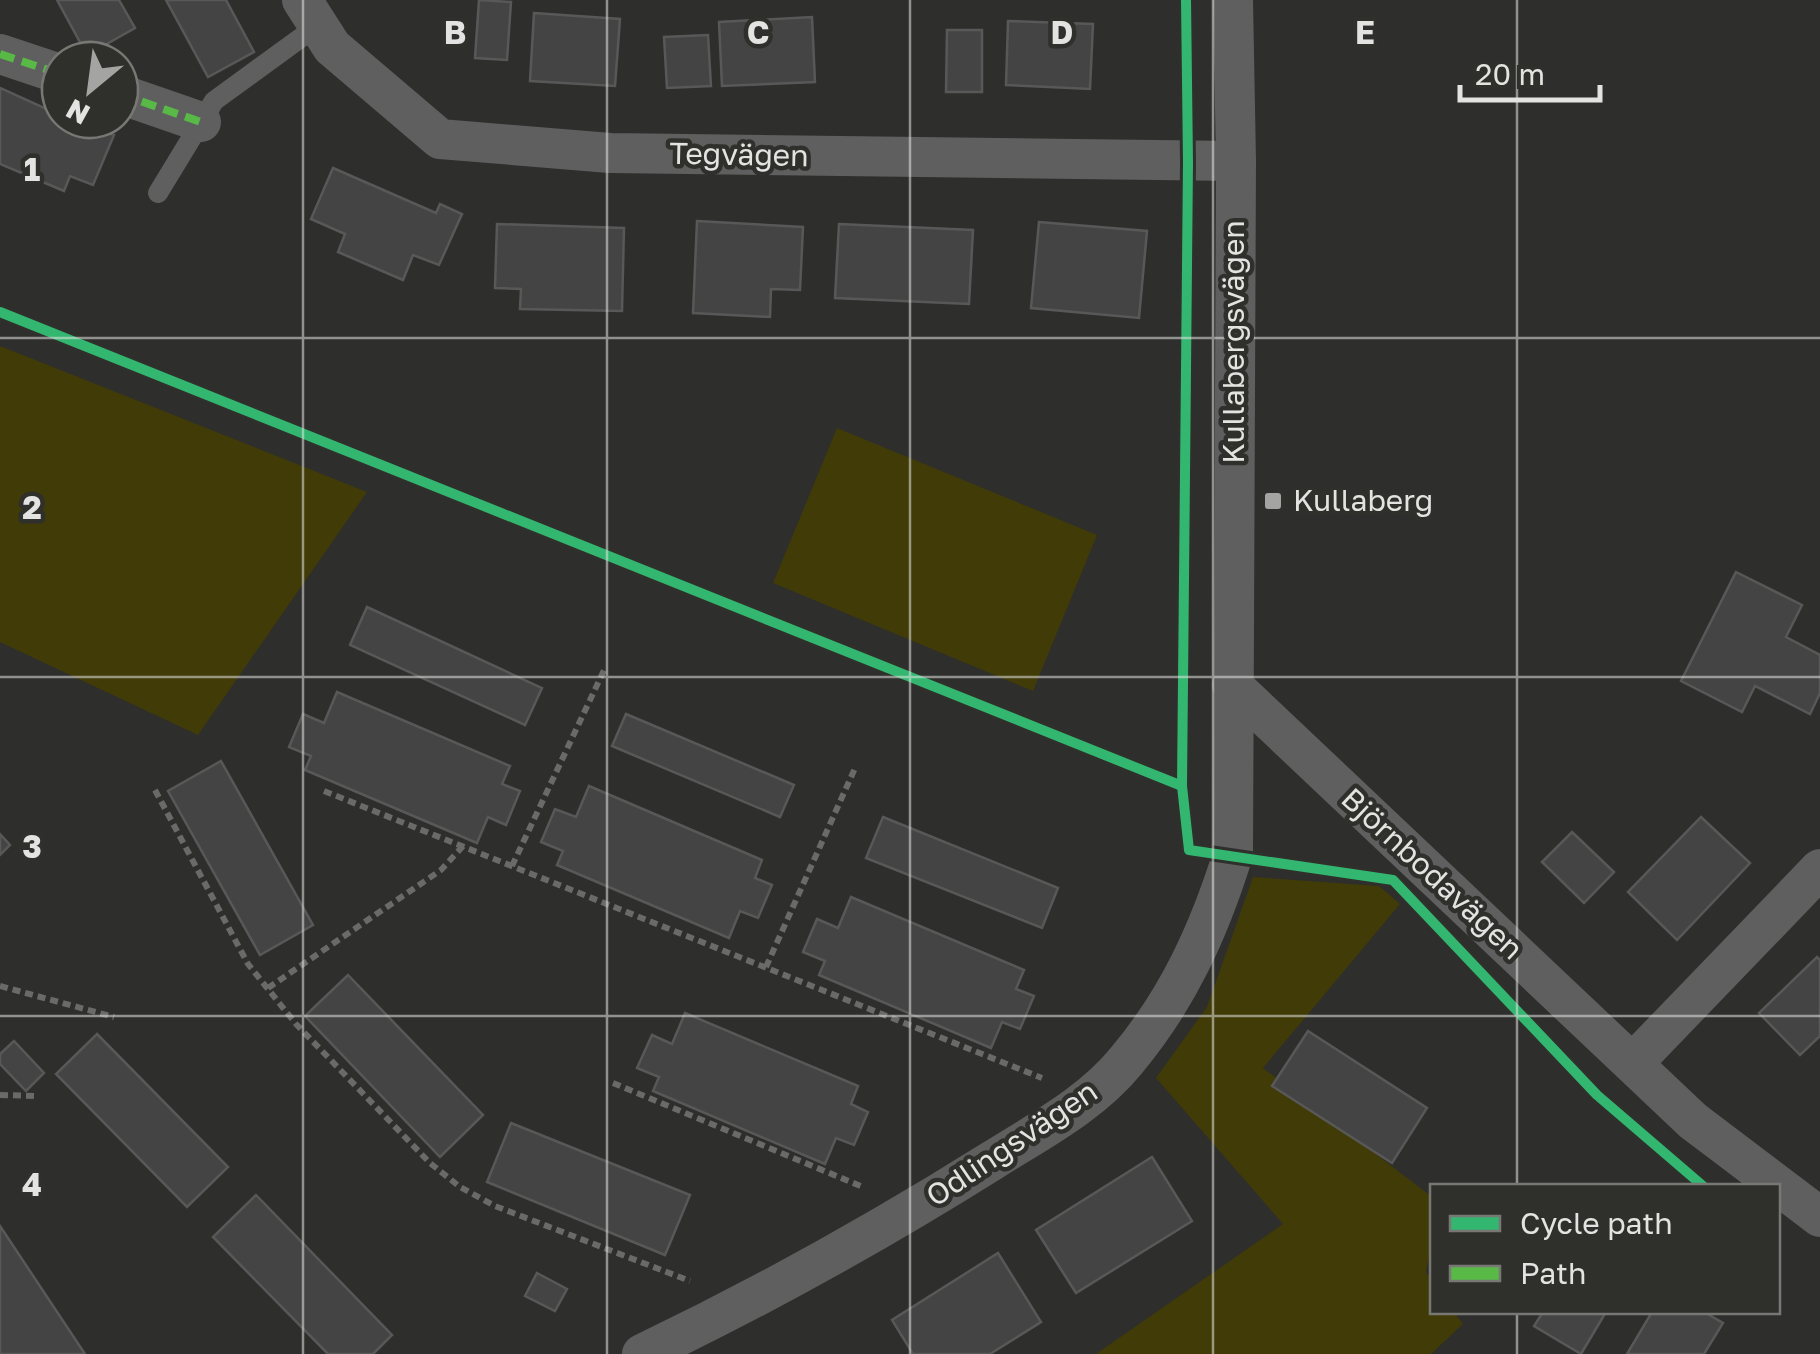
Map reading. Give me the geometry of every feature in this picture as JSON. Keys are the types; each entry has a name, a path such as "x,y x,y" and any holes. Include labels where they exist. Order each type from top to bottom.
{"street":[{"name":"Kullabergsvägen","path":"1232,685 1236,162 1233,0"},
{"name":"Tegvägen","path":"310,13 332,47 440,139 610,154 1236,162"},
{"path":"0,54 40,67"},
{"path":"140,101 201,122"},
{"name":"Björnbodavägen","path":"1232,685 1693,1121 1776,1184"},
{"name":"Odlingsvägen","path":"642,1354 747,1303 915,1209 1090,1097 1124,1064 1175,997 1214,916 1233,854 1232,685"},
{"path":"1633,1063 1820,869"},
{"name":"Björnbodavägen","path":"1780,1187 1820,1217"}],"lane":[{"path":"158,193 214,100 310,13"}],"path":[{"path":"512,866 606,666"},
{"path":"766,967 856,766"},
{"path":"156,790 248,964 296,1024 430,1163 460,1187 495,1206 747,1303"},
{"path":"324,791 1090,1097"},
{"path":"268,988 440,870 462,846"},
{"path":"0,986 114,1017"},
{"path":"613,1083 915,1209"},
{"path":"0,1095 38,1096"}],"shaded area":[{"path":"0,346 367,492 198,735 0,642"},
{"path":"837,428 1097,535 1033,691 773,583"},
{"path":"1253,877 1379,886 1400,904 1263,1068 1430,1195 1426,1272 1430,1278 1430,1314 1456,1314 1463,1324 1431,1354 1096,1354 1283,1224 1156,1078 1207,1007"}],"building":[{"path":"57,0 119,0 135,28 114,40 79,40"},
{"path":"166,0 226,0 254,52 208,77"},
{"path":"479,0 511,2 507,60 475,58"},
{"path":"534,13 620,19 615,86 530,81"},
{"path":"812,17 815,82 722,86 719,22"},
{"path":"1008,21 1093,24 1090,89 1006,85"},
{"path":"947,30 982,30 982,92 946,92"},
{"path":"708,35 711,86 667,88 664,37"},
{"path":"0,88 40,106 40,140 112,140 93,185 70,176 64,191 0,164"},
{"path":"333,168 436,213 440,204 462,214 439,265 413,255 403,280 338,252 345,234 311,219"},
{"path":"697,221 803,227 800,290 771,289 770,317 693,313"},
{"path":"1039,222 1147,231 1139,318 1031,308"},
{"path":"497,224 624,228 622,311 520,309 521,289 495,288"},
{"path":"839,224 973,230 969,304 835,298"},
{"path":"1736,572 1802,605 1786,637 1820,655 1820,693 1810,714 1755,686 1742,712 1681,681"},
{"path":"367,607 542,688 525,725 350,645"},
{"path":"337,692 510,766 502,784 520,791 506,825 488,817 477,843 305,770 311,756 289,747 303,714 324,723"},
{"path":"626,714 794,785 780,817 612,746"},
{"path":"221,761 313,925 260,955 168,791"},
{"path":"589,786 762,860 755,878 772,885 758,918 740,911 729,938 557,865 563,851 541,842 555,809 576,817"},
{"path":"883,817 1058,888 1042,928 866,858"},
{"path":"1701,817 1750,863 1677,940 1628,892"},
{"path":"1572,832 1614,872 1584,903 1542,862"},
{"path":"0,834 10,845 0,855"},
{"path":"851,897 1024,970 1016,989 1034,996 1020,1029 1002,1022 991,1048 819,975 825,961 803,952 817,919 838,928"},
{"path":"1817,957 1820,1036 1800,1055 1759,1013"},
{"path":"348,975 483,1115 440,1157 305,1016"},
{"path":"685,1013 858,1086 851,1104 868,1112 854,1145 836,1138 825,1164 653,1091 659,1077 637,1068 652,1035 672,1044"},
{"path":"1308,1031 1427,1108 1392,1163 1272,1086"},
{"path":"97,1034 228,1167 187,1207 56,1074"},
{"path":"14,1041 44,1073 26,1091 0,1064 0,1054"},
{"path":"511,1123 690,1195 665,1255 487,1182"},
{"path":"1152,1157 1192,1221 1076,1293 1036,1230"},
{"path":"256,1195 392,1335 373,1354 328,1354 213,1237"},
{"path":"0,1226 85,1354 0,1354"},
{"path":"998,1253 1041,1322 990,1354 913,1354 892,1320"},
{"path":"537,1273 567,1289 555,1311 525,1296"},
{"path":"1542,1314 1605,1314 1581,1354 1534,1326"},
{"path":"1651,1314 1707,1314 1723,1323 1704,1354 1627,1354"}],"marked path":[{"path":"0,54 40,67"},
{"path":"140,101 201,122"}],"cycle path":[{"path":"1186,0 1182,786 1189,850 1393,880 1597,1095 1701,1184"},
{"path":"0,312 1182,786"}],"place":[{"name":"Kullaberg","path":"1273,501"}]}
